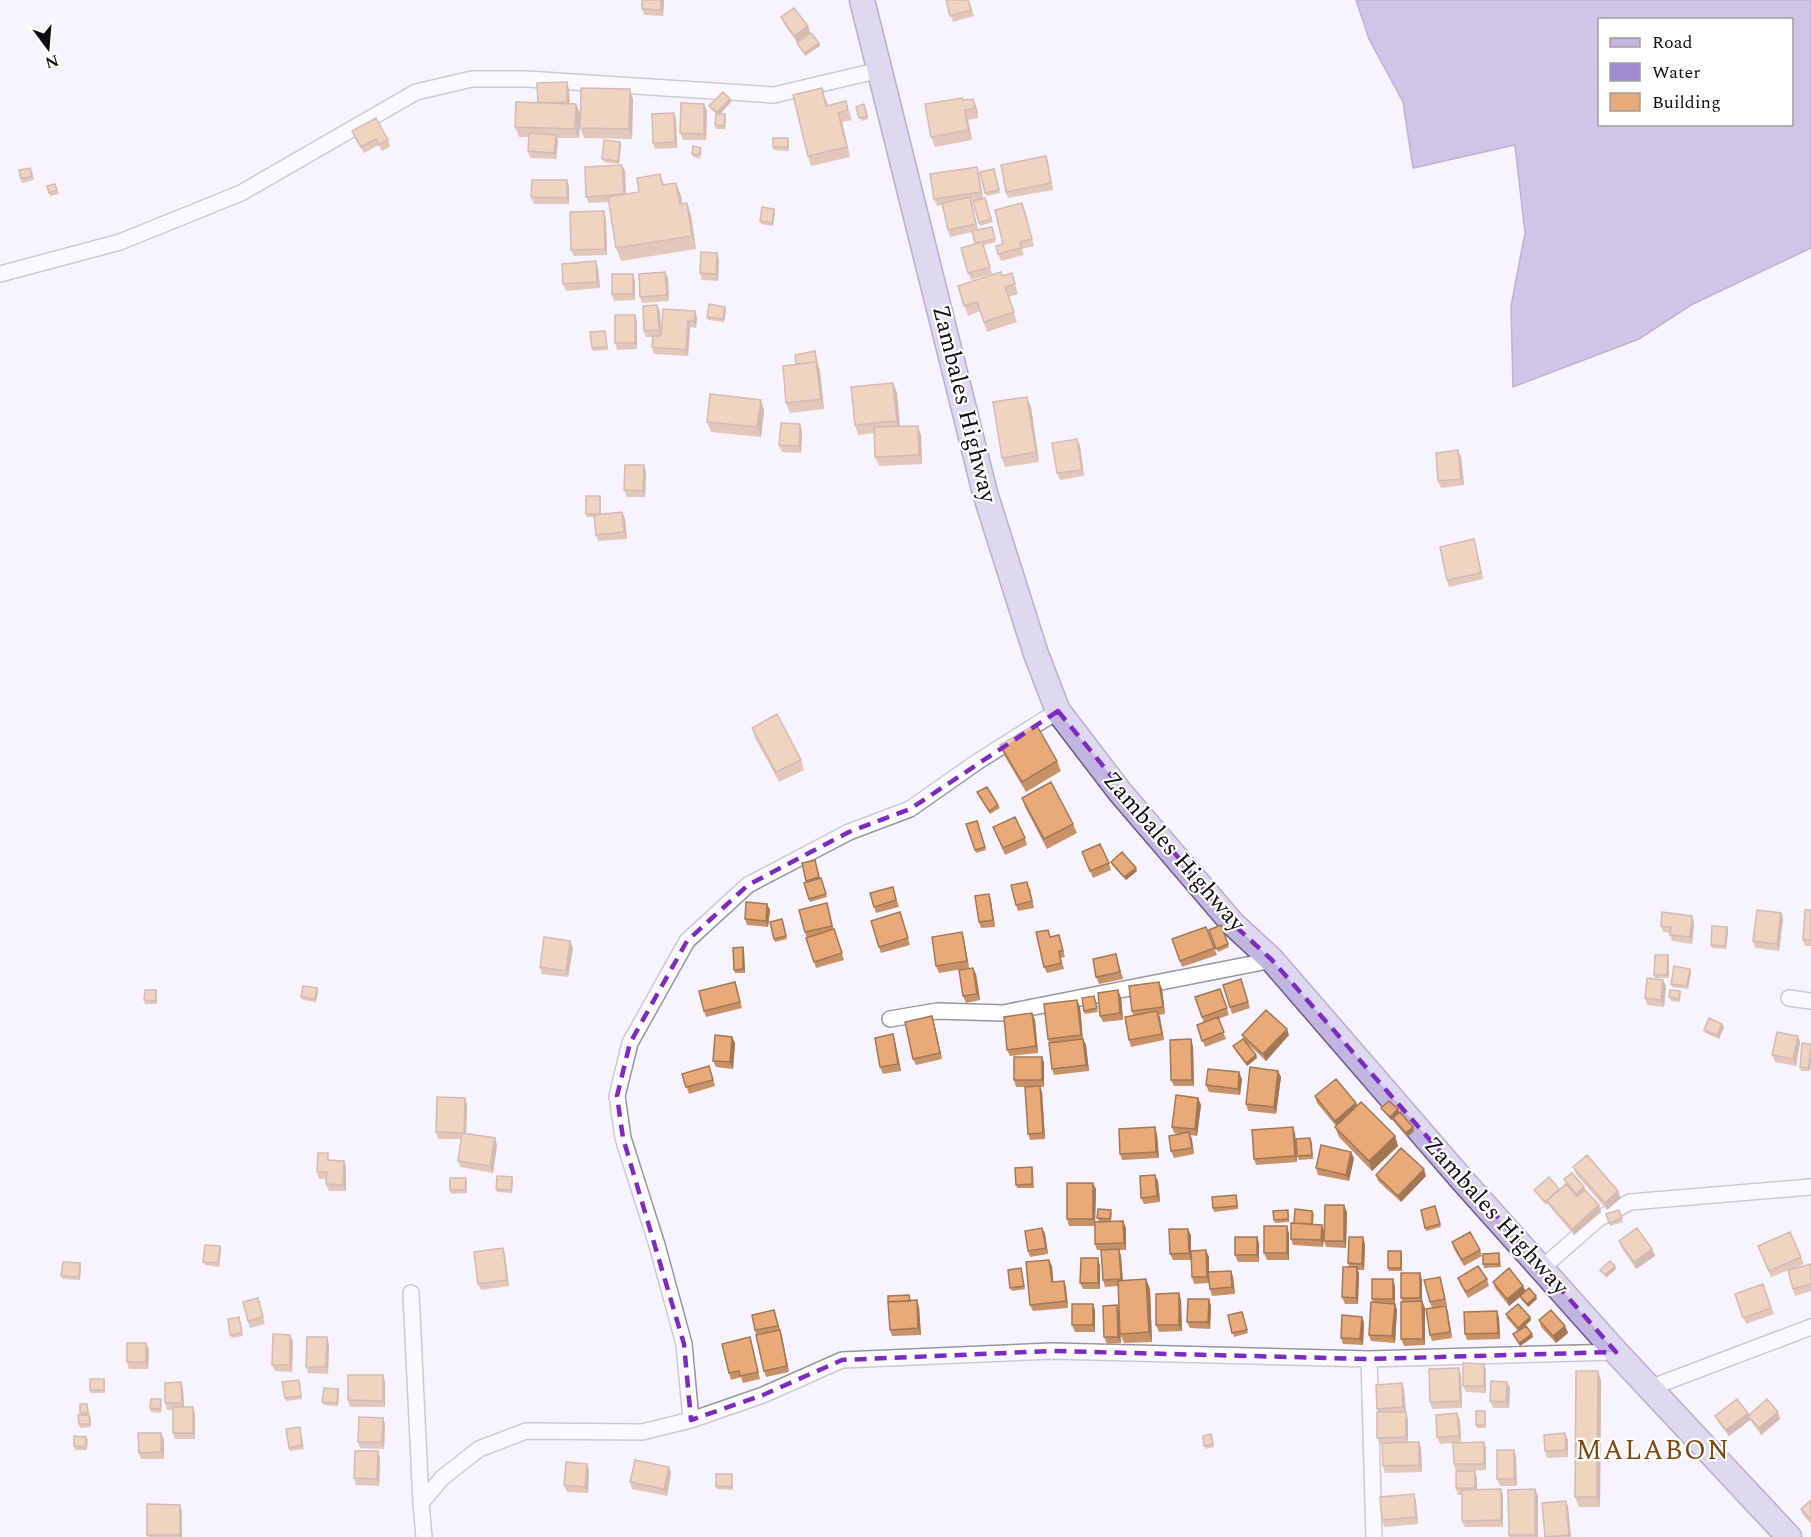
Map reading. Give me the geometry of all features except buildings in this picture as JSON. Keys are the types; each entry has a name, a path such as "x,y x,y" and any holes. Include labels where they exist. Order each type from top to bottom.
{"main road":[{"name":"Zambales Highway","path":"862,0 985,493 1036,654 1058,711 1120,792 1233,924 1272,960 1464,1182 1616,1352 1789,1537"}],"street":[{"path":"0,274 120,242 241,193 416,92 472,79 526,79 774,95 879,70"},
{"path":"691,1419 684,1344 657,1245 623,1138 618,1096 630,1043 687,941 748,885 849,832 910,808 1058,711"},
{"path":"890,1019 938,1011 1003,1013 1272,960"},
{"path":"1789,998 1811,1001"},
{"path":"1542,1269 1598,1219 1630,1202 1811,1187"},
{"path":"411,1293 424,1537"},
{"path":"1650,1388 1811,1328"},
{"path":"421,1503 442,1478 479,1449 526,1431 642,1432 691,1419 763,1395 842,1360 1052,1351 1370,1359 1616,1352"},
{"path":"1370,1359 1374,1537"}],"highlighted area":[{"path":"1058,711 1233,924 1272,960 1616,1352 1369,1359 1052,1351 842,1360 763,1395 691,1420 684,1344 623,1138 617,1096 630,1043 687,941 748,885 849,832 910,809"}],"water":[{"path":"1356,0 1811,0 1811,248 1691,305 1639,339 1513,387 1511,306 1525,233 1515,145 1413,168 1403,102 1369,39"}],"district":[{"name":"MALABON","path":"1653,1451"}]}
